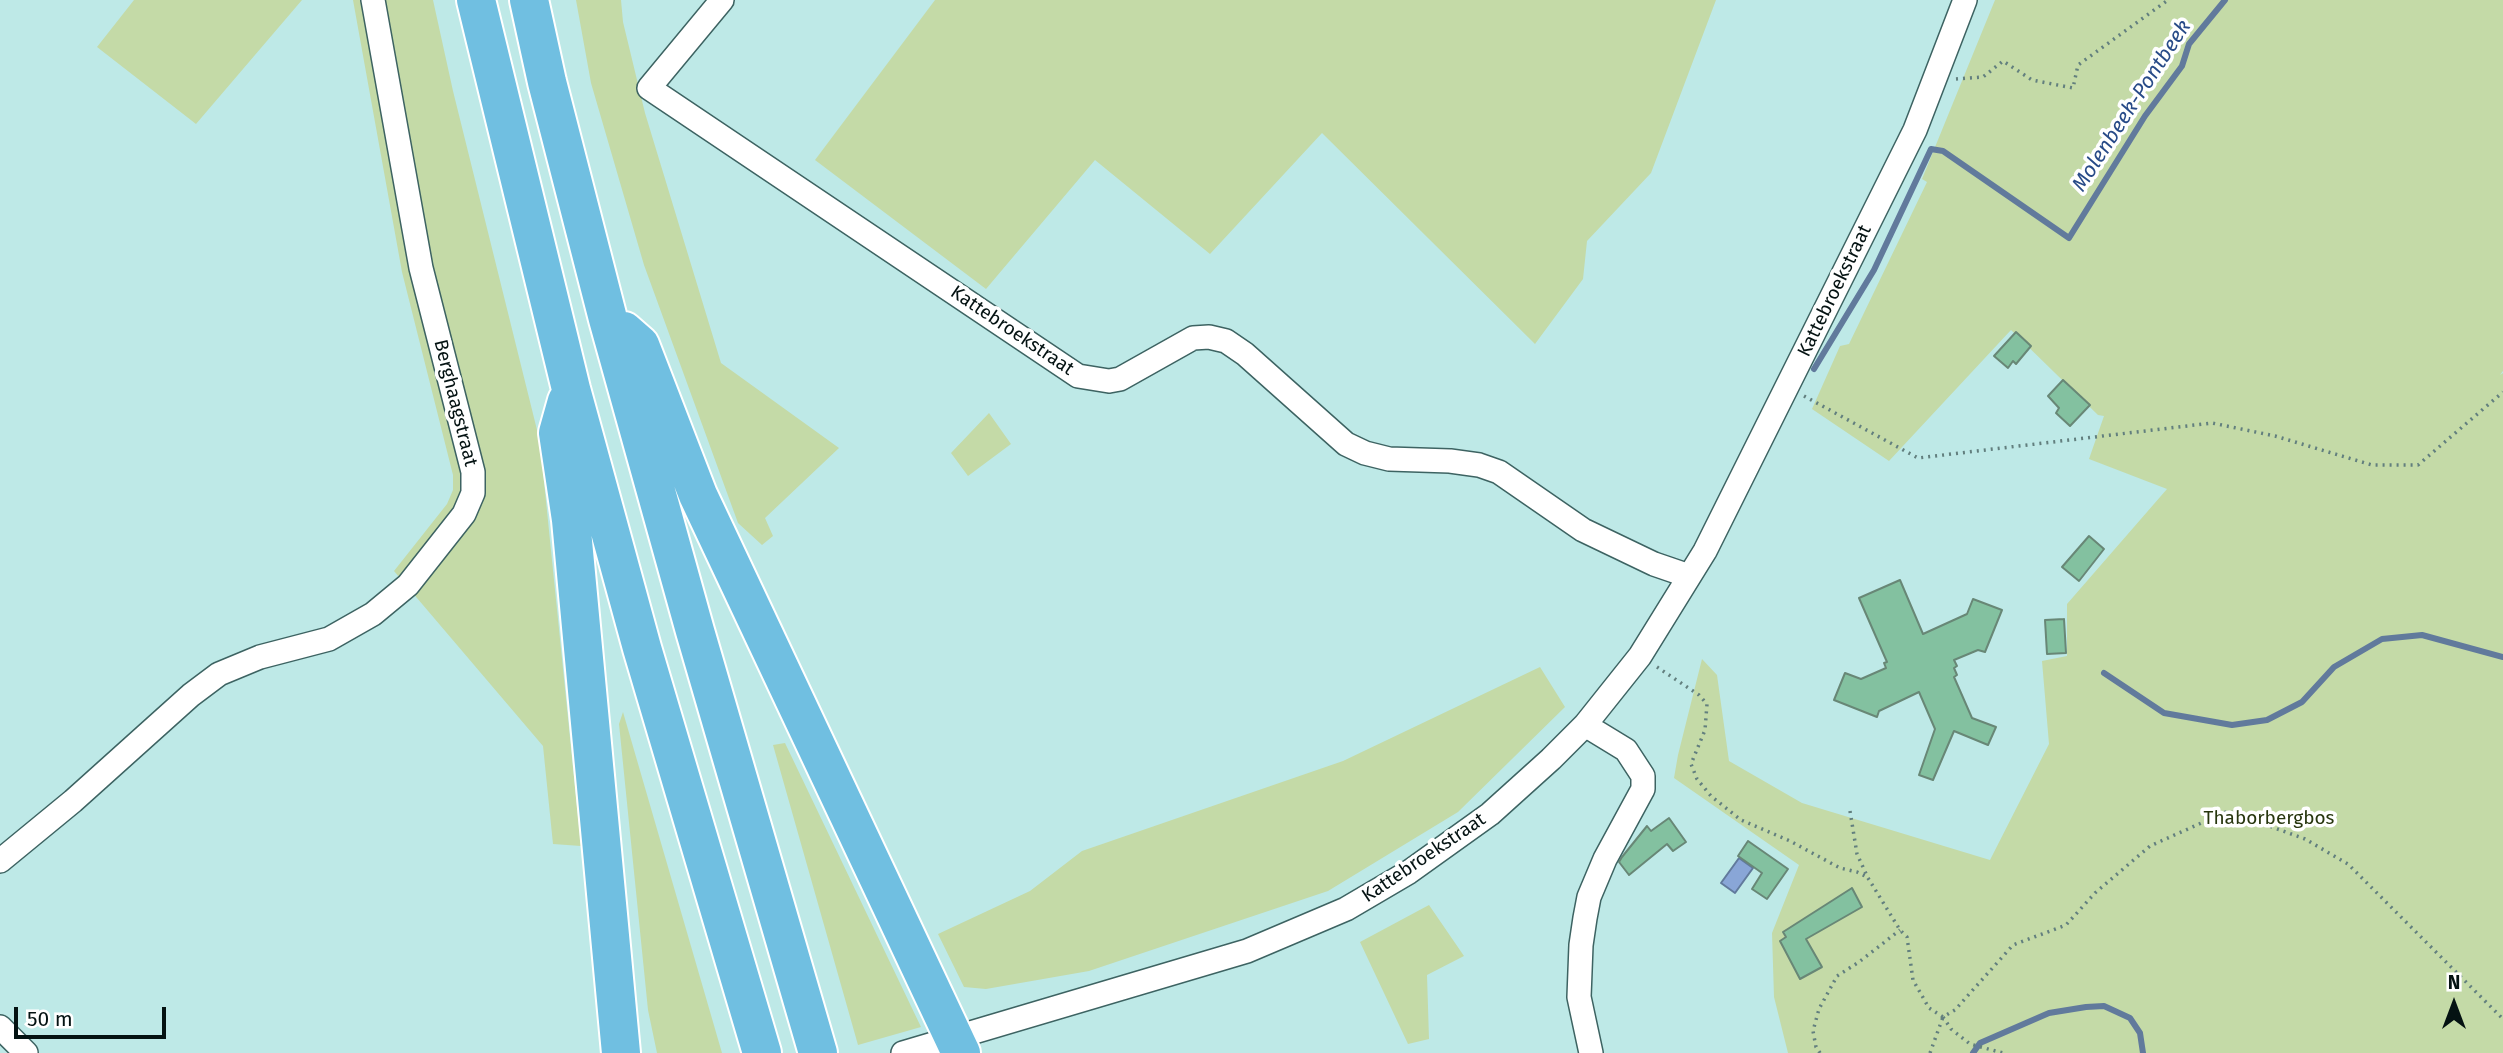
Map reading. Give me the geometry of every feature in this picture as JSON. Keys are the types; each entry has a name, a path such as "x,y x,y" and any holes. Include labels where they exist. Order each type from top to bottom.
{"highway":[{"path":"476,0 571,389 642,648 762,1053"},
{"path":"529,0 547,82 608,319 695,631 818,1052"},
{"path":"608,319 640,345 698,495 959,1045"},
{"path":"571,389 558,433 573,547 621,1053"}],"street":[{"name":"Berghaagstraat","path":"0,861 73,801 191,695 219,674 260,657 329,639 373,614 408,585 469,504 473,493 473,472 421,268 373,0"},
{"name":"Kattebroekstraat","path":"722,0 649,88 1078,376 1110,381 1120,379 1193,338 1209,337 1226,341 1245,354 1346,444 1365,453 1389,459 1450,461 1479,465 1499,472 1583,530 1654,564 1689,576"},
{"name":"Kattebroekstraat","path":"903,1053 959,1045 1247,951 1346,909 1409,872 1490,814 1585,725 1640,656 1705,551 1914,131 1965,0"},
{"path":"1585,725 1626,750 1643,776 1643,789 1605,859 1584,918 1579,997 1591,1053"},
{"path":"0,1027 26,1053"}],"path":[{"path":"1934,82 1983,76 2003,61 2032,80 2073,88 2078,65 2168,0"},
{"path":"1787,387 1918,458 2212,424 2275,436 2372,465 2418,465 2502,394"},
{"path":"1640,656 1699,695 1707,704 1705,730 1691,764 1697,779 1711,796 1741,820 1790,841 1840,868 1868,878"},
{"path":"1850,811 1857,854 1868,878 1900,930 1908,937 1913,980 1929,1008 1943,1017 1951,1029 1970,1044 2003,1053"},
{"path":"1930,1053 1943,1017 1955,1010 2013,945 2066,925 2095,893 2150,846 2228,811 2305,839 2348,864 2503,1020"},
{"path":"1820,1053 1813,1031 1819,1009 1837,976 1900,930"}],"green space":[{"path":"134,0 302,0 196,124 97,47"},
{"path":"353,0 433,0 540,442 581,846 553,844 543,746 394,571 447,504 453,490 453,475 402,272"},
{"path":"576,0 621,0 623,22 645,113 721,363 839,448 765,518 773,536 762,545 738,523 644,265 591,83"},
{"path":"935,0 1716,0 1651,173 1587,241 1583,279 1535,344 1322,133 1210,254 1095,160 986,289 815,160"},
{"name":"Thaborbergbos","path":"1995,0 2503,0 2503,371 2500,375 2503,373 2503,1053 1788,1053 1774,997 1772,933 1799,865 1674,778 1702,659 1717,675 1729,761 1802,803 1990,860 2049,744 2042,661 2067,656 2067,604 2167,489 2089,459 2104,416 2098,415 2011,330 1889,461 1812,409 1840,346 1849,344 1927,182 1922,179"},
{"path":"989,413 1011,444 968,476 951,453"},
{"path":"1540,667 1565,707 1458,812 1328,891 1089,971 986,989 964,987 938,934 1030,891 1082,851 1343,761"},
{"path":"623,712 722,1053 657,1053 648,1010 619,724"},
{"path":"785,743 921,1027 858,1045 773,745"},
{"path":"1429,905 1464,956 1427,975 1429,1039 1408,1044 1360,942"}],"water":[{"path":"1739,858 1753,868 1735,893 1721,883"}],"building":[{"path":"2016,332 2031,346 2016,364 2013,361 2008,368 1994,356"},
{"path":"2063,380 2090,405 2070,426 2056,413 2059,408 2048,396"},
{"path":"2089,536 2104,549 2079,581 2062,567"},
{"path":"1900,580 1923,634 1967,614 1973,599 2002,610 1985,652 1978,650 1954,660 1957,675 1954,677 1972,718 1996,727 1988,745 1954,731 1933,780 1919,775 1935,729 1919,692 1879,711 1877,717 1834,700 1845,673 1861,679 1886,668 1884,663 1887,662 1859,598"},
{"path":"2064,619 2066,653 2047,654 2045,620"},
{"path":"1669,818 1686,842 1673,851 1667,844 1629,875 1619,862 1622,857 1647,826 1651,831"},
{"path":"1748,841 1788,869 1767,899 1752,889 1762,873 1738,856"},
{"path":"1852,888 1862,907 1806,939 1822,967 1800,979 1780,941 1786,937 1783,932"}],"waterway":[{"name":"Molenbeek-Pontbeek","path":"1814,369 1874,270 1931,149 1943,151 2069,238 2145,116 2182,66 2189,44 2225,0"},
{"path":"2104,673 2164,713 2232,725 2267,720 2302,702 2334,667 2382,639 2422,635 2503,657"},
{"path":"1973,1053 1980,1043 2049,1013 2104,1006 2130,1018 2140,1033 2143,1053"}]}
